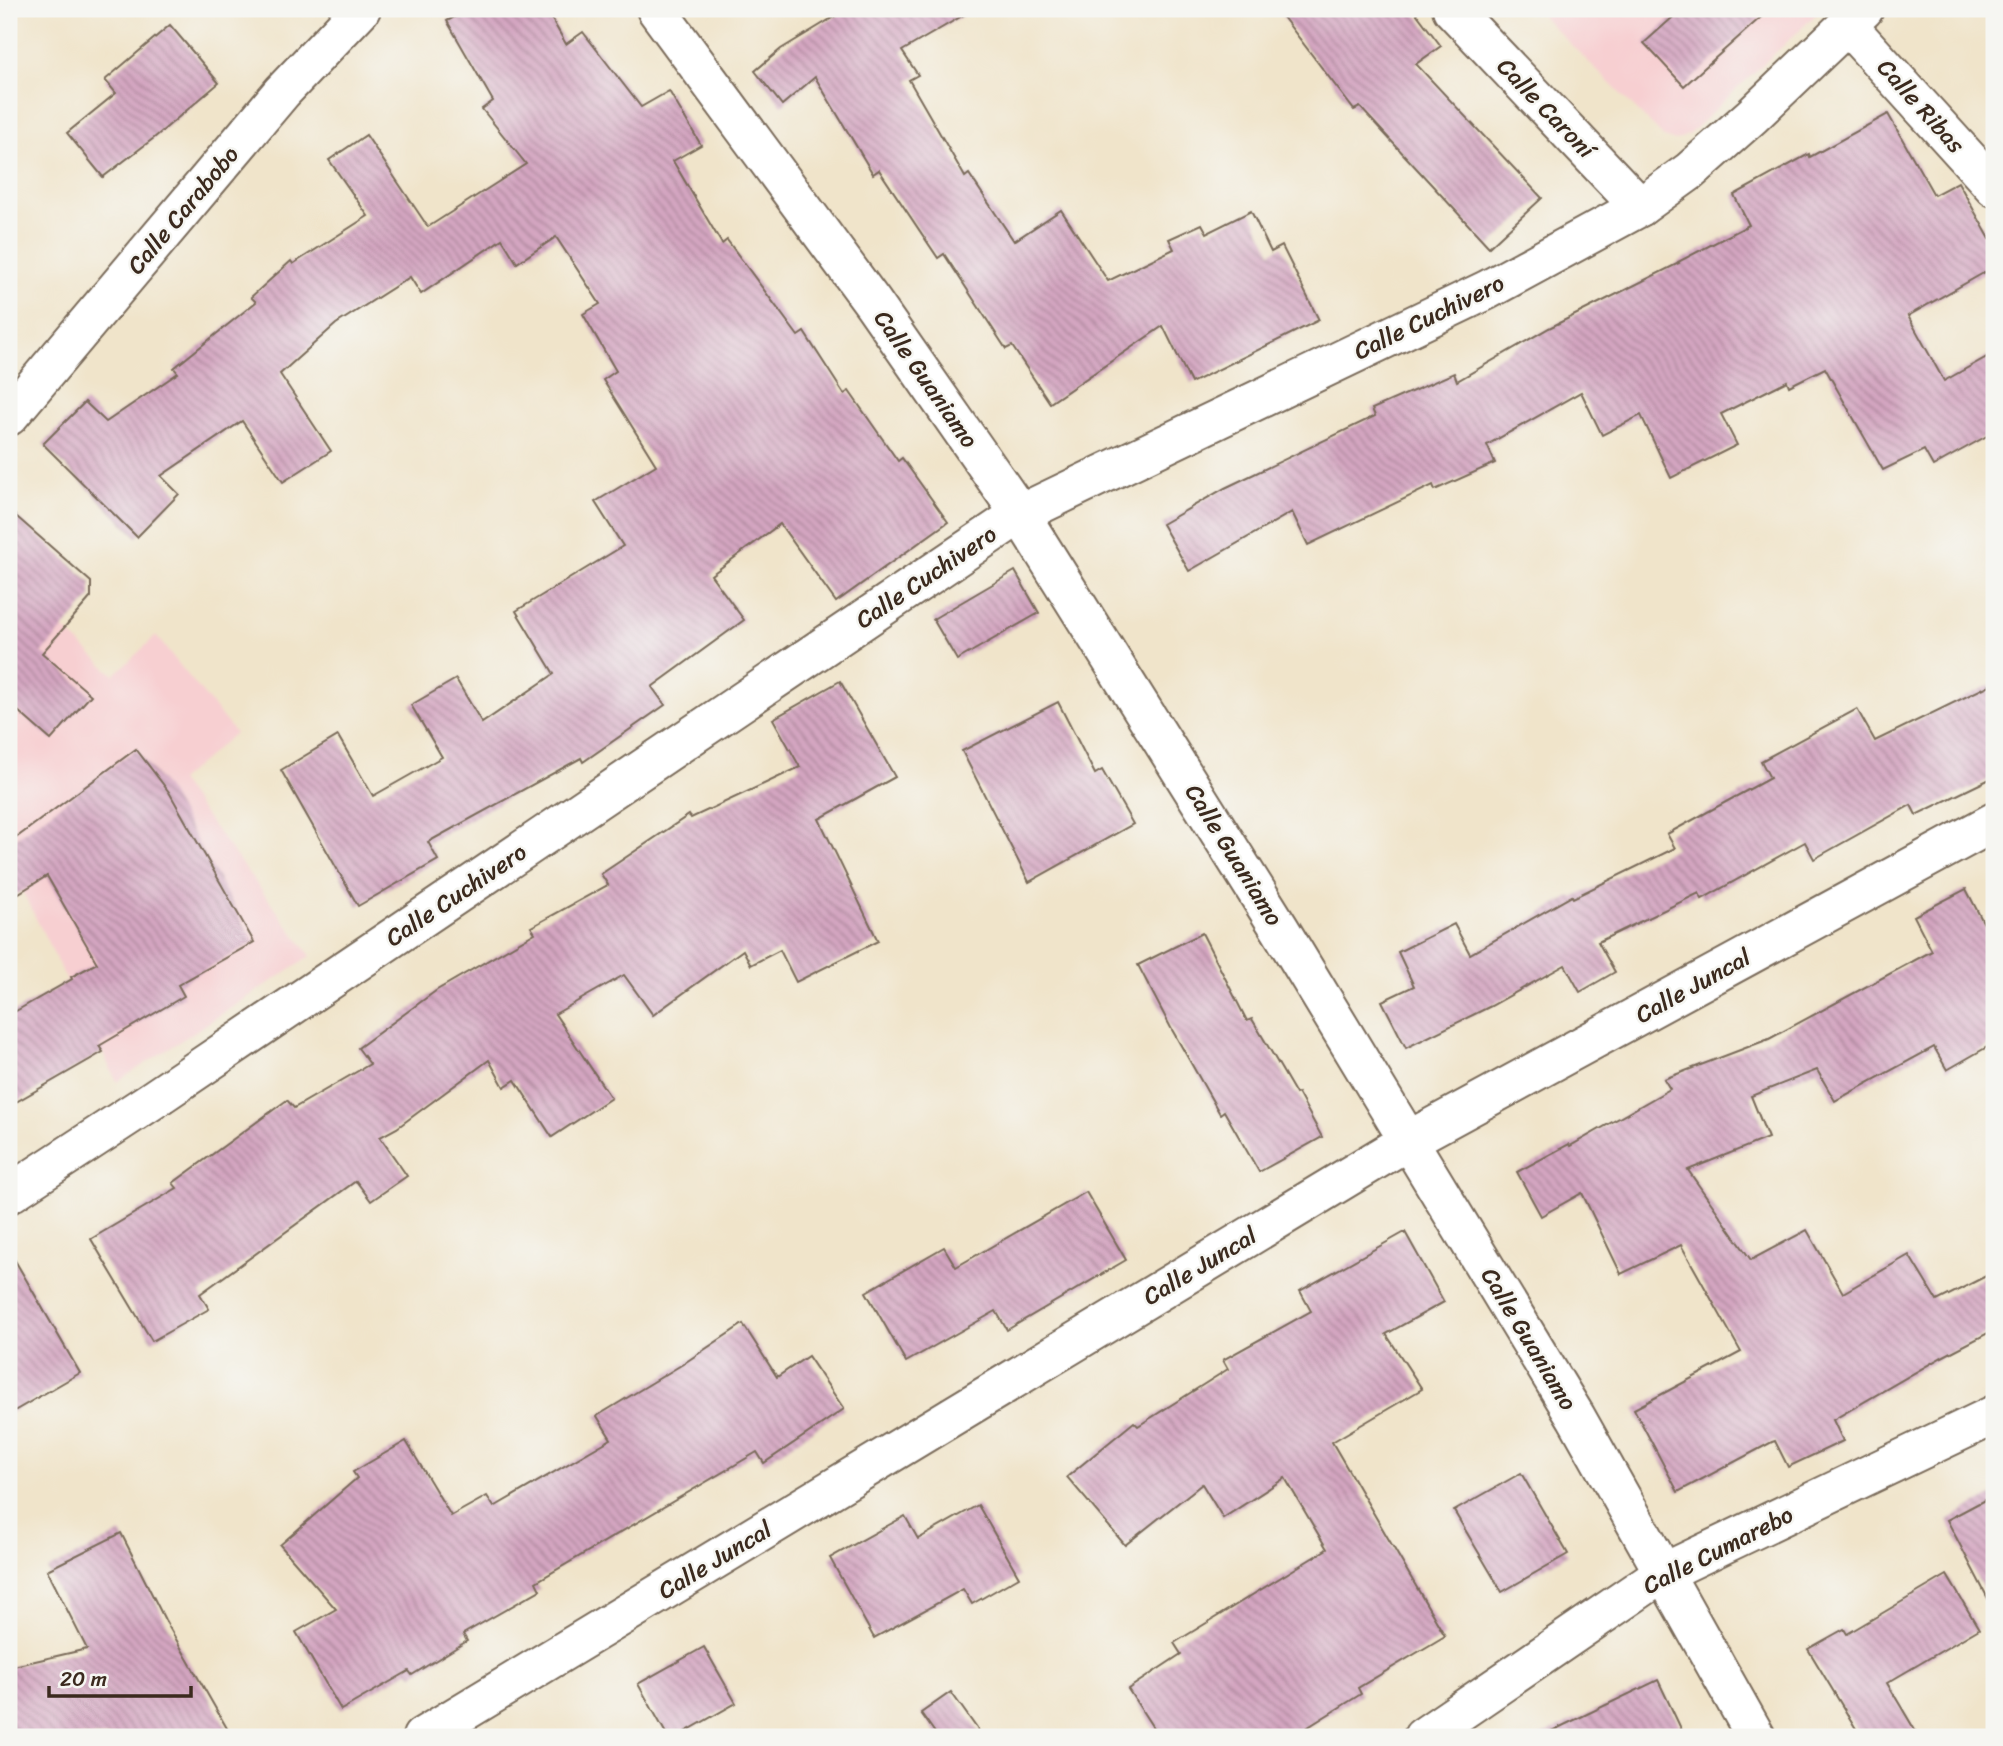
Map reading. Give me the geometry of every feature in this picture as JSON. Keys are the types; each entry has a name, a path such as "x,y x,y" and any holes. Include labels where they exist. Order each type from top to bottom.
{"street":[{"name":"Calle Carabobo","path":"9,416 282,92 361,9"},
{"name":"Calle Guaniamo","path":"656,9 873,303 1020,514 1409,1140 1576,1418 1756,1737"},
{"name":"Calle Caroní","path":"1452,9 1640,207"},
{"name":"Calle Cuchivero","path":"9,1194 1020,514 1487,290 1640,207 1690,171 1856,17"},
{"name":"Calle Ribas","path":"1856,17 1994,187"},
{"name":"Calle Juncal","path":"422,1737 1409,1140 1994,822"},
{"name":"Calle Cumarebo","path":"1423,1737 1663,1573 1994,1415"}],"shaded area":[{"path":"1535,9 1822,9 1689,134 1675,141 1664,137"},
{"path":"9,578 114,675 156,636 235,733 179,781 311,956 117,1082 9,864"}],"building":[{"path":"469,9 546,9 566,44 583,32 641,107 669,91 701,145 673,161 722,244 727,240 798,336 804,332 844,394 849,391 898,461 902,458 948,522 836,602 780,524 711,575 744,620 652,687 665,705 583,762 581,758 428,842 438,860 358,906 281,770 338,736 373,796 442,757 411,705 456,679 482,723 554,674 516,611 623,546 595,502 656,465 603,380 616,371 583,314 600,304 556,237 517,263 502,239 421,294 410,277 336,324 280,374 331,451 283,482 242,421 161,476 179,494 137,537 43,444 85,402 106,422 178,373 174,368 256,302 251,297 291,261 293,264 368,216 329,160 366,135 428,227 526,164 482,109 493,101 447,21"},
{"path":"847,9 974,9 902,51 918,75 909,80 965,177 969,174 1014,241 1061,210 1108,281 1174,249 1169,239 1202,224 1207,233 1251,211 1271,252 1282,246 1319,320 1191,383 1163,326 1050,403 1012,346 1006,349 944,254 938,258 879,170 873,174 815,77 782,105 755,71 781,49"},
{"path":"1277,9 1413,9 1441,46 1416,64 1542,198 1489,247 1360,107 1354,110"},
{"path":"1682,9 1770,9 1684,86 1644,43"},
{"path":"170,25 219,83 103,177 67,133 116,93 105,80"},
{"path":"1888,114 1934,195 1958,182 1994,246 1994,267 1908,316 1944,381 1994,353 1994,432 1933,466 1924,450 1883,470 1825,368 1789,386 1787,381 1721,414 1737,445 1671,478 1641,415 1602,435 1581,392 1487,445 1495,463 1435,490 1433,485 1308,545 1292,512 1189,571 1162,524 1225,488 1375,416 1372,409 1454,373 1457,381 1549,328 1749,225 1734,195"},
{"path":"9,510 91,582 91,597 42,653 91,695 51,740 9,703"},
{"path":"1015,571 1039,613 957,660 933,619"},
{"path":"840,681 895,777 819,819 878,941 796,982 780,950 751,965 743,950 653,1015 624,975 555,1014 611,1098 552,1137 515,1080 504,1087 489,1060 397,1128 380,1137 407,1176 371,1201 356,1181 200,1294 209,1309 152,1341 91,1239 177,1188 173,1183 287,1100 294,1108 370,1064 358,1048 437,990 535,933 531,927 608,885 601,874 689,815 691,818 800,767 773,719"},
{"path":"1994,683 1994,777 1916,815 1911,805 1814,859 1805,842 1702,899 1699,893 1598,942 1615,972 1580,992 1565,965 1491,1006 1406,1048 1382,1001 1414,986 1398,952 1454,924 1470,954 1572,896 1573,898 1675,848 1667,834 1770,778 1761,761 1857,709 1875,741"},
{"path":"1058,702 1095,774 1102,770 1133,824 1029,882 962,751"},
{"path":"136,749 169,792 254,942 178,985 184,996 99,1046 103,1052 9,1106 9,1015 97,963 47,876 9,899 9,843"},
{"path":"1966,889 1994,943 1994,1043 1947,1070 1934,1047 1835,1101 1817,1070 1751,1096 1768,1138 1688,1170 1751,1260 1807,1230 1843,1293 1909,1255 1937,1301 1994,1272 1994,1330 1833,1420 1843,1441 1788,1467 1775,1441 1678,1492 1634,1409 1741,1352 1681,1245 1621,1274 1582,1193 1541,1216 1517,1172 1569,1144 1570,1146 1670,1089 1664,1079 1769,1039 1932,951 1914,916"},
{"path":"1202,933 1247,1021 1252,1019 1322,1137 1259,1172 1224,1111 1220,1114 1138,965"},
{"path":"1086,1192 1126,1260 1007,1330 996,1311 906,1362 866,1292 944,1247 956,1267"},
{"path":"1405,1232 1444,1302 1386,1334 1422,1389 1332,1442 1445,1636 1358,1688 1361,1694 1292,1737 1159,1737 1128,1689 1181,1654 1174,1643 1327,1549 1285,1478 1223,1518 1202,1484 1125,1545 1067,1477 1134,1422 1138,1426 1228,1369 1223,1360 1311,1311 1300,1291"},
{"path":"9,1250 80,1373 9,1414"},
{"path":"743,1324 777,1377 808,1356 844,1409 764,1463 757,1452 536,1582 540,1590 463,1634 467,1641 412,1675 409,1671 341,1710 296,1632 336,1609 280,1545 357,1478 353,1472 406,1441 451,1516 487,1496 494,1507 611,1439 597,1416"},
{"path":"1521,1473 1568,1554 1502,1592 1454,1511"},
{"path":"1994,1495 1994,1610 1947,1520"},
{"path":"978,1505 1019,1577 972,1604 963,1589 874,1638 830,1558 905,1516 918,1539"},
{"path":"121,1533 165,1620 232,1737 9,1737 9,1667 87,1649 47,1570"},
{"path":"1947,1575 1979,1629 1887,1683 1919,1737 1861,1737 1808,1649 1844,1629 1847,1634"},
{"path":"704,1647 736,1703 676,1737 668,1737 638,1684"},
{"path":"1658,1680 1685,1737 1539,1737"},
{"path":"951,1692 983,1737 938,1737 921,1713"}]}
